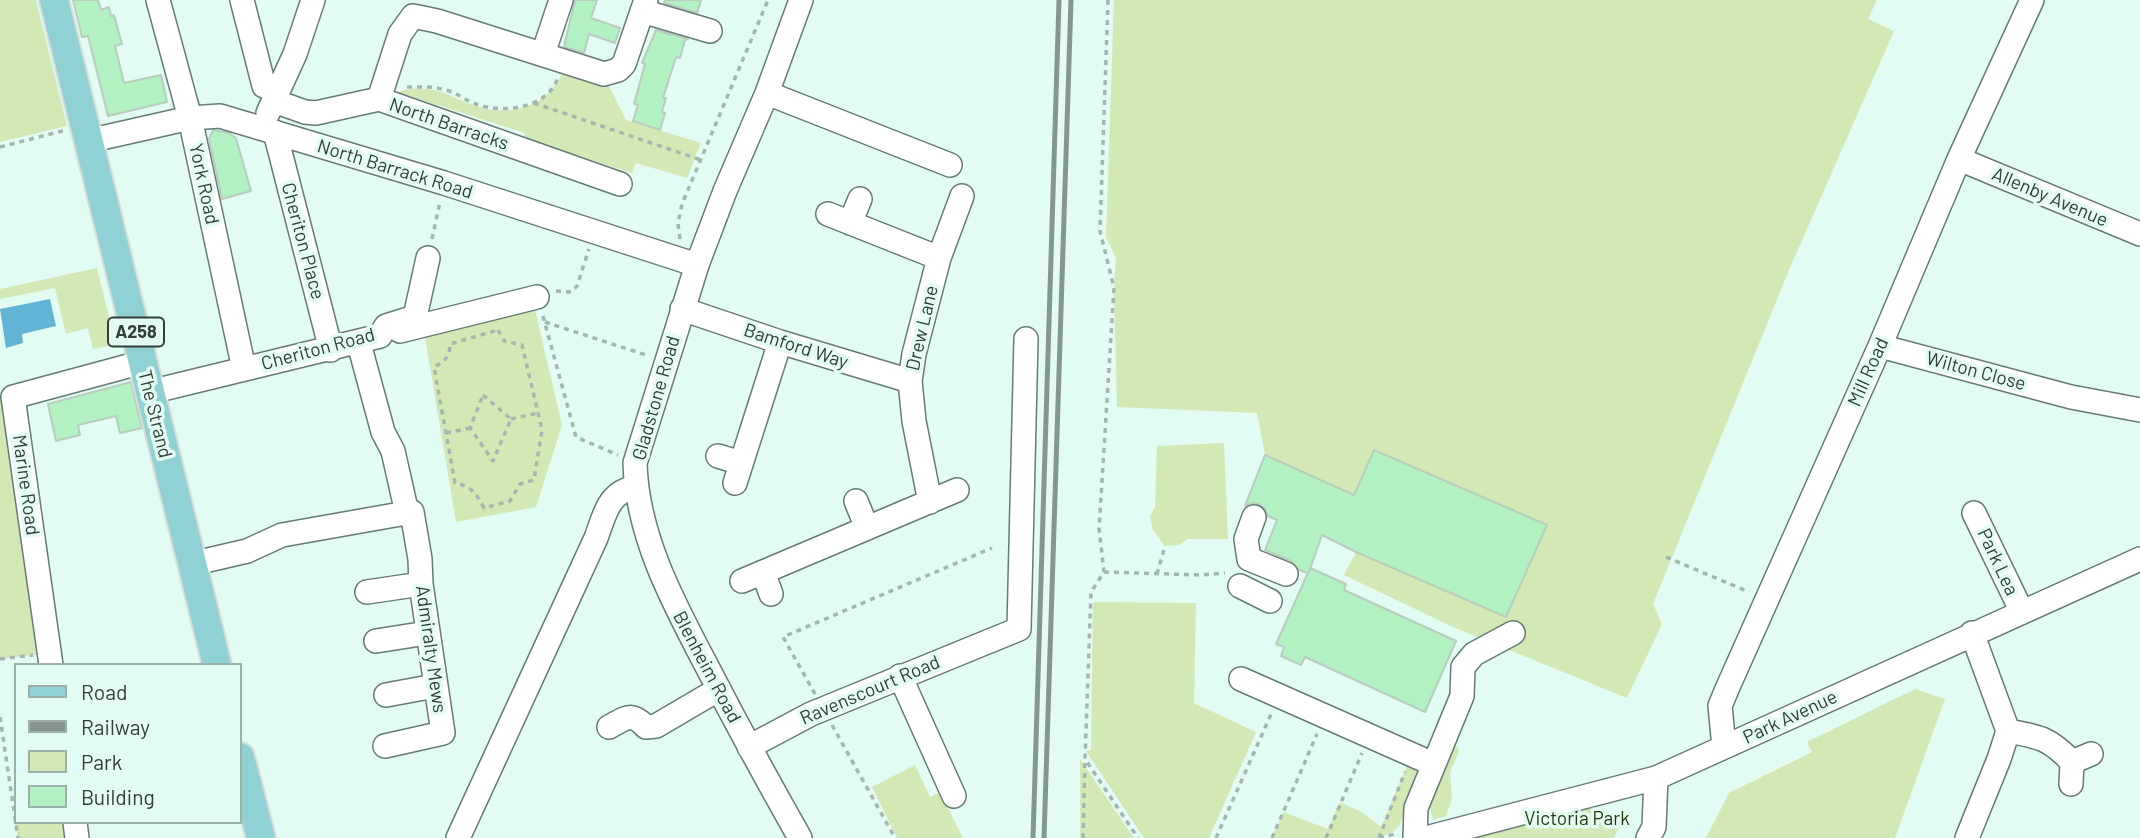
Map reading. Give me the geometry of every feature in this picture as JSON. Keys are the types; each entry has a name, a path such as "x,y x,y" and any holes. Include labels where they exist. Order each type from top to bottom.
{"main road":[{"name":"The Strand","path":"54,0 216,663"},
{"path":"242,765 261,838"}],"street":[{"name":"York Road","path":"158,0 190,118 244,369"},
{"path":"242,0 264,86 276,96"},
{"path":"267,130 276,96 295,54 313,0"},
{"path":"553,58 561,0"},
{"name":"Gladstone Road","path":"458,838 596,538 611,499 626,488 636,486 635,463 682,309 724,191 767,93 801,0"},
{"name":"Mill Road","path":"1724,747 1720,706 1880,346 1959,159 2032,0"},
{"path":"379,99 400,34 413,8 437,21 604,74 618,70 628,55 644,6 709,31"},
{"path":"767,93 950,165"},
{"name":"North Barracks","path":"276,96 305,112 316,113 379,99 620,184"},
{"name":"North Barrack Road","path":"87,133 220,116 596,231 699,259"},
{"name":"Cheriton Place","path":"267,130 331,349"},
{"name":"Allenby Avenue","path":"1959,159 2140,234"},
{"name":"Drew Lane","path":"930,502 914,421 911,381 914,354 943,249 962,196"},
{"path":"850,223 860,199"},
{"path":"828,214 850,223 943,249"},
{"name":"Cheriton Road","path":"150,392 380,336 386,326 415,317 428,258"},
{"path":"380,336 537,297"},
{"name":"Bamford Way","path":"682,309 911,381"},
{"name":"Ravenscourt Road","path":"749,747 823,709 1019,629 1026,339"},
{"path":"718,456 738,473 780,342"},
{"name":"Wilton Close","path":"1880,346 2068,405 2140,410"},
{"name":"Admiralty Mews","path":"361,351 383,432 393,451 407,513 411,512 443,733 385,746"},
{"name":"Marine Road","path":"51,659 6,398 143,362"},
{"name":"Blenheim Road","path":"636,486 652,547 671,598 800,838"},
{"path":"771,594 752,576 957,490"},
{"path":"856,501 867,528"},
{"path":"191,564 247,551 282,535 407,513"},
{"name":"Park Lea","path":"1974,513 2022,612"},
{"path":"1254,517 1246,539 1249,559 1286,574"},
{"name":"Park Avenue","path":"1426,838 1656,778 2140,559"},
{"path":"1236,579 1270,601"},
{"path":"367,592 421,584"},
{"path":"376,641 427,633"},
{"path":"1415,838 1416,808 1462,696 1463,667 1474,654 1513,633"},
{"path":"1967,838 2000,759 2008,732 1998,698 1972,634"},
{"path":"900,676 954,796"},
{"path":"1241,679 1433,764"},
{"path":"386,695 435,686"},
{"path":"609,727 631,717 636,717 646,727 656,726 719,689"},
{"path":"2008,732 2038,737 2055,745 2078,767"},
{"path":"1648,838 1654,827 1656,778"}],"path":[{"path":"699,259 681,247 678,225 682,204 768,0"},
{"path":"1083,838 1091,592 1104,572 1099,529 1114,288 1100,231 1108,0"},
{"path":"379,99 389,91 425,86 444,89 479,106 514,108 534,103 556,83 553,58"},
{"path":"534,103 701,160"},
{"path":"0,147 87,133"},
{"path":"428,258 439,207"},
{"path":"596,231 577,286 571,292 560,290 537,297 576,437 635,463"},
{"path":"545,322 667,362"},
{"path":"498,330 504,341 522,345 542,430 534,480 520,485 510,500 484,508 477,494 467,485 455,483 446,433 434,367 444,362 450,353 450,344 498,330"},
{"path":"470,428 483,395 511,419"},
{"path":"511,419 538,413"},
{"path":"470,428 493,461 511,419"},
{"path":"446,433 470,428"},
{"path":"1157,574 1165,546"},
{"path":"895,838 783,637 992,548"},
{"path":"1666,557 1767,600"},
{"path":"1104,572 1236,579"},
{"path":"0,659 51,659"},
{"path":"1216,838 1279,695"},
{"path":"1272,838 1325,715"},
{"path":"0,717 14,807"},
{"path":"1326,838 1370,735"},
{"path":"1379,838 1412,754"},
{"path":"1085,759 1138,838"}],"green space":[{"path":"0,0 36,0 67,126 0,142"},
{"path":"1114,0 1877,0 1868,19 1894,31 1789,270 1653,604 1662,624 1627,698 1453,627 1344,575 1356,552 1333,541 1354,495 1265,455 1257,413 1117,407 1114,288 1116,258 1106,237"},
{"path":"562,73 609,86 626,120 701,143 687,178 636,163 632,173 524,138 525,133 406,95 402,105 389,94 427,89 479,107 504,111 538,101 548,94"},
{"path":"97,268 115,341 109,346 93,349 88,328 66,334 55,288 0,299 0,289"},
{"path":"533,301 562,425 536,507 456,522 424,331"},
{"path":"13,397 50,653 0,659 0,400"},
{"path":"1224,443 1228,539 1188,539 1179,545 1165,546 1153,530 1150,516 1155,507 1157,446"},
{"path":"1093,602 1196,603 1194,703 1256,732 1209,838 1144,838 1086,751 1091,750"},
{"path":"1915,689 1945,699 1895,838 1706,838 1729,793 1812,752 1807,742"},
{"path":"1450,745 1458,747 1459,752 1450,772 1452,799 1446,816 1433,820 1429,803"},
{"path":"1080,759 1134,838 1080,838"},
{"path":"1409,761 1419,768 1420,776 1399,826 1393,832 1379,838 1272,838 1283,812 1328,829 1340,802 1363,813 1381,827"},
{"path":"915,765 930,797 940,792 963,838 897,838 872,787"},
{"name":"Victoria Park","path":"1579,798 1622,822 1614,838 1427,838"},
{"path":"16,824 75,824 77,838 18,838"}],"water":[{"path":"50,299 56,326 22,334 23,343 6,348 0,309"}],"building":[{"path":"73,0 98,0 101,10 109,7 122,44 115,46 124,83 161,75 167,102 108,116 88,36 82,37"},
{"path":"575,0 597,0 591,18 620,28 615,43 589,34 584,53 564,47"},
{"path":"665,0 701,0 697,13 664,3"},
{"path":"656,30 688,39 685,40 680,58 676,57 663,98 666,98 662,112 665,113 660,130 633,121 638,105 634,104 645,64 642,63"},
{"path":"213,130 229,133 236,138 251,191 222,199 209,139"},
{"path":"131,382 142,428 120,433 116,416 78,425 80,435 56,441 48,404"},
{"path":"1374,450 1547,525 1506,617 1322,535 1310,568 1346,584 1344,590 1456,641 1425,712 1305,657 1301,665 1281,656 1284,647 1276,644 1308,573 1299,570 1291,561 1265,550 1277,520 1268,516 1259,504 1245,506 1265,455 1354,495"}],"railway":[{"path":"1033,838 1059,0"},
{"path":"1044,838 1071,0"}]}
